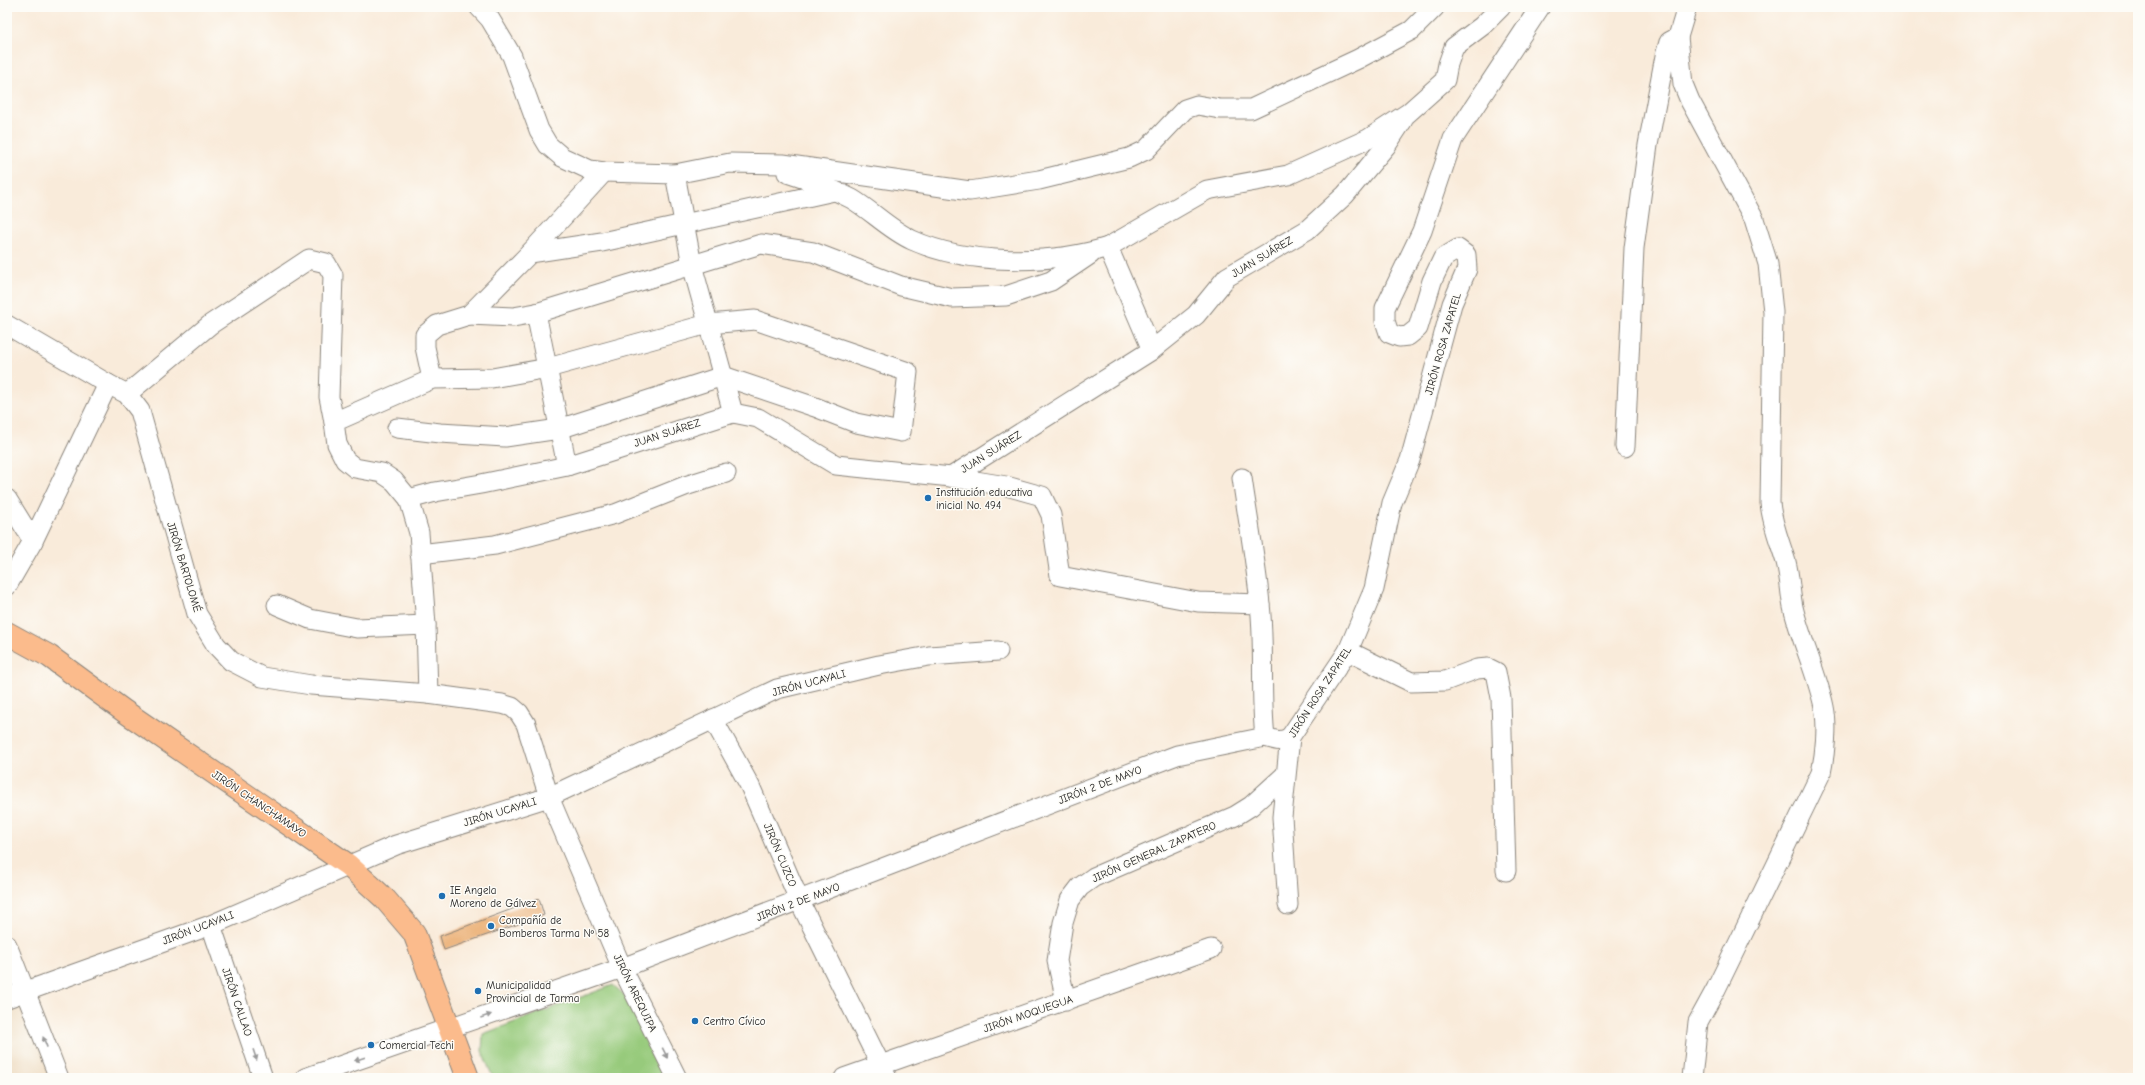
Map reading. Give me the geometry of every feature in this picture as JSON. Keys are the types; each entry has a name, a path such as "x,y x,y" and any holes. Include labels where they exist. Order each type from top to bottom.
{"main road":[{"name":"JIRÓN CHANCHAMAYO","path":"7,633 49,656 124,712 348,865 385,898 414,933 468,1078"}],"street":[{"path":"479,7 490,19 512,56 539,130 548,145 562,157 590,170 604,172 674,174 730,163 783,164 853,173 970,192 1039,180 1130,158 1146,150 1184,109 1197,105 1220,108 1251,109 1358,59 1412,30 1435,7"},
{"path":"432,379 425,347 425,334 437,325 469,315 512,317 536,313 761,244 813,252 901,286 952,298 1006,296 1051,281 1102,249 1207,190 1288,175 1368,139 1408,113 1445,80 1448,64 1454,47 1482,26 1501,7"},
{"name":"JIRÓN ROSA ZAPATEL","path":"1288,905 1282,817 1290,737 1348,651 1374,589 1392,503 1410,460 1452,304 1467,269 1466,255 1458,249 1443,258 1432,281 1418,328 1408,336 1399,337 1389,332 1385,321 1385,308 1422,230 1453,139 1540,7"},
{"path":"1687,7 1678,37 1683,84 1690,101 1754,219 1768,264 1773,312 1770,497 1772,521 1786,564 1793,607 1804,647 1821,693 1825,720 1824,760 1821,774 1716,989 1698,1022 1692,1078"},
{"path":"1625,446 1634,248 1648,145 1665,56 1669,42 1678,37"},
{"name":"JUAN SUÁREZ","path":"409,499 435,492 567,466 733,413 758,418 836,465 951,477 1152,350 1196,315 1227,277 1307,230 1346,195 1386,146 1408,113"},
{"path":"755,163 810,181 852,199 911,240 943,250 993,259 1030,260 1102,249"},
{"path":"469,315 530,253 604,172"},
{"path":"674,174 692,265 733,413"},
{"path":"530,253 602,242 834,191"},
{"path":"1102,249 1152,350"},
{"path":"127,394 211,324 309,259 326,264 333,275 329,397 337,444 345,460 355,468 382,473 394,481 409,499 419,532 426,625 428,694"},
{"path":"536,313 567,466"},
{"path":"334,422 432,379 492,378 548,368 708,324 756,320 908,372 901,432 856,423 815,407 723,376 559,428 505,437 440,433 397,428"},
{"name":"JIRÓN BARTOLOMÉ","path":"7,325 127,394 140,410 197,614 216,645 231,661 262,677 311,685 428,694 512,707"},
{"path":"7,586 33,541 108,384"},
{"path":"420,554 495,546 615,514 685,486 726,473"},
{"path":"951,477 1006,486 1042,496 1051,515 1060,576 1198,602 1260,604"},
{"path":"1242,478 1260,604 1264,659 1262,706 1265,737"},
{"path":"7,499 33,541"},
{"path":"277,605 310,619 357,628 426,625"},
{"name":"JIRÓN UCAYALI","path":"7,998 211,925 396,845 549,797 777,689 879,665 930,656 998,651"},
{"path":"1348,651 1411,682 1445,681 1477,669 1488,668 1496,672 1501,698 1506,871"},
{"name":"JIRÓN AREQUIPA","path":"512,707 519,713 526,724 549,797 622,968 677,1078"},
{"name":"JIRÓN CUZCO","path":"713,719 750,786 800,902 882,1071"},
{"name":"JIRÓN 2 DE MAYO","path":"305,1078 622,968 800,902 1177,755 1265,737 1278,741 1290,737"},
{"name":"JIRÓN GENERAL ZAPATERO","path":"1066,1001 1057,961 1063,923 1070,900 1080,887 1094,878 1235,816 1251,806 1285,775"},
{"name":"JIRÓN CALLAO","path":"211,925 263,1078"},
{"path":"7,945 59,1078"},
{"name":"JIRÓN MOQUEGUA","path":"844,1078 882,1071 1066,1001 1211,949"}],"shaded area":[{"path":"7,941 59,1078 7,1078"}],"green space":[{"path":"613,985 628,998 665,1078 493,1078 482,1051 483,1034"}],"building":[{"name":"Compañía de Bomberos Tarma Nº 58","path":"539,899 544,915 444,950 440,936"}],"place":[{"name":"Institución educativa inicial No. 494","path":"928,498"},
{"name":"IE Angela Moreno de Gálvez","path":"442,896"},
{"name":"Compañía de Bomberos Tarma Nº 58","path":"491,926"},
{"name":"Municipalidad Provincial de Tarma","path":"478,991"},
{"name":"Centro Cívico","path":"695,1021"},
{"name":"Comercial Techi","path":"371,1045"}]}
